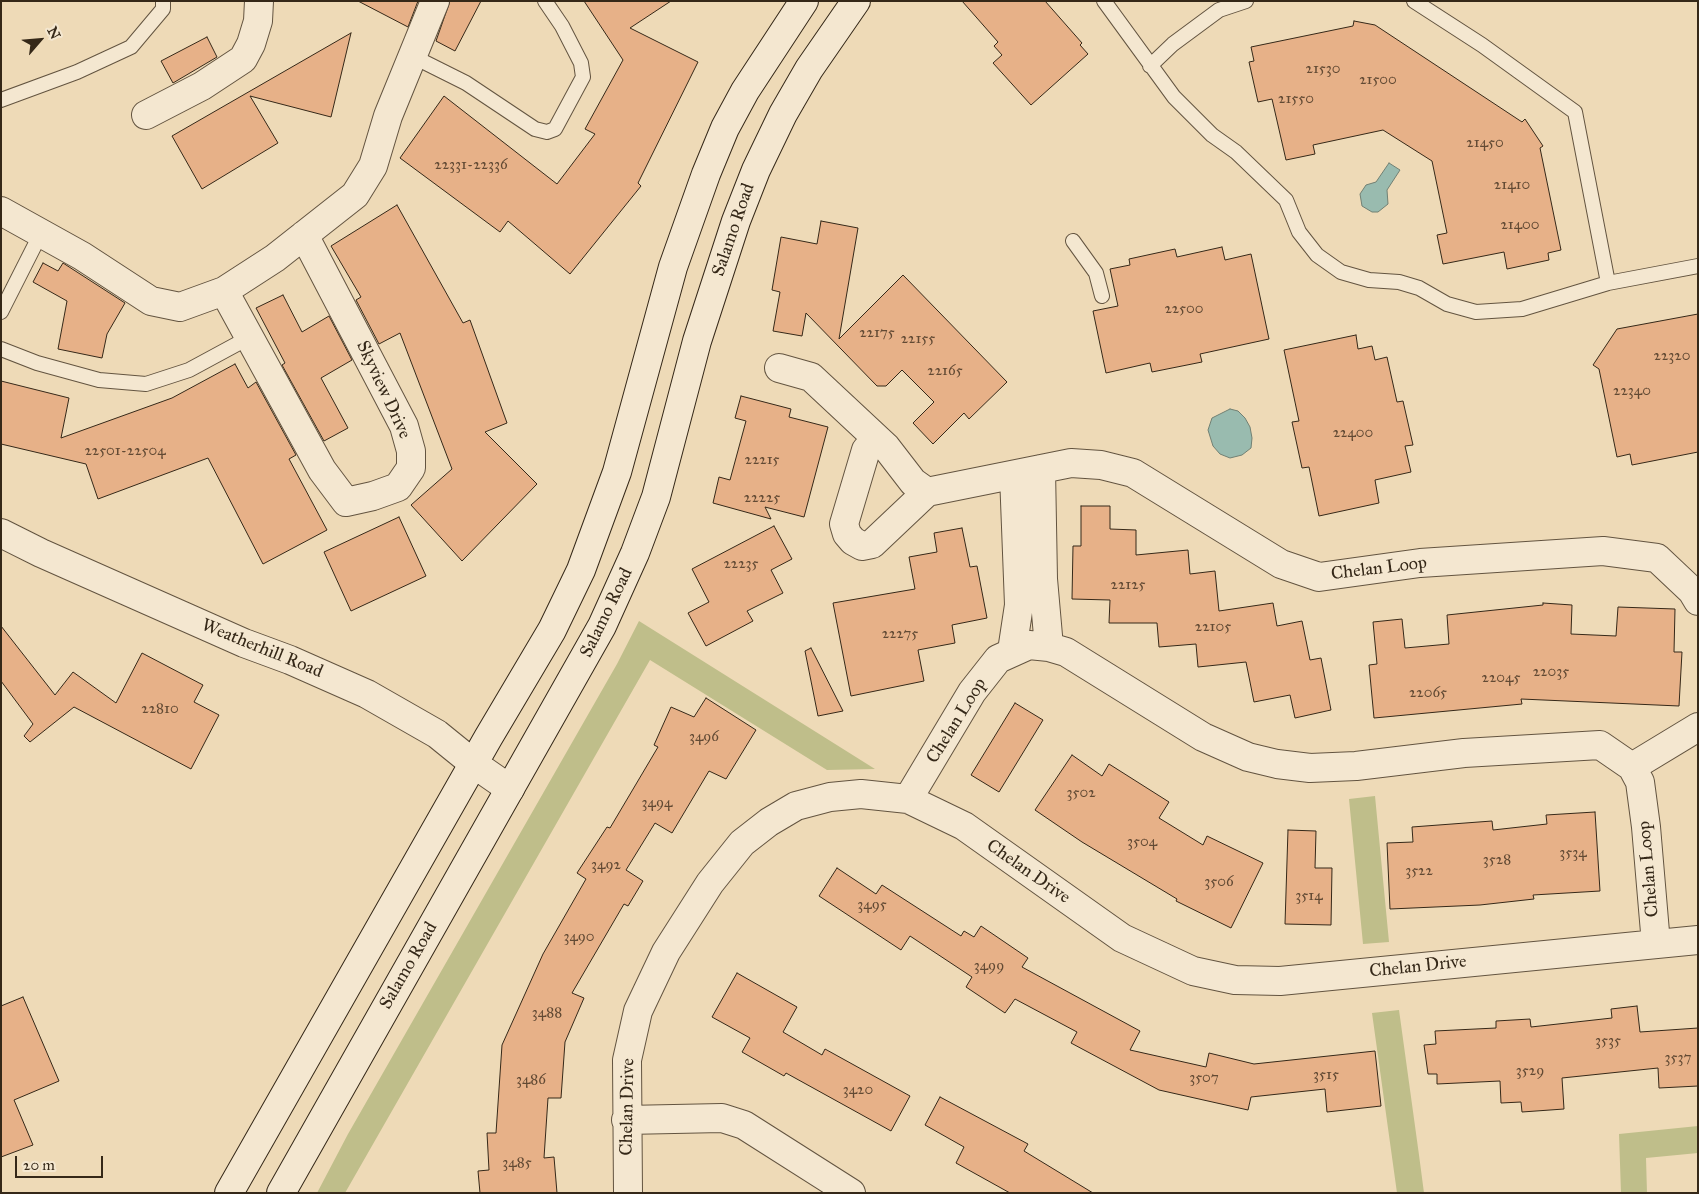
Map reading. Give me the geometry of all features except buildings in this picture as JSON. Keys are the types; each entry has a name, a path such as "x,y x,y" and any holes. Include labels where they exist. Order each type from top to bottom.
{"street":[{"path":"146,115 202,86 243,59 251,44 258,21 259,1"},
{"path":"1,211 158,303 180,307 224,291 275,258 355,195 373,166 388,116 436,1"},
{"path":"229,1193 552,630 592,542 618,472 673,267 694,206 725,128 770,49 804,1"},
{"name":"Salamo Road","path":"281,1193 588,654 635,553 656,497 697,342 736,221 756,170 783,114 809,69 856,1"},
{"name":"Skyview Drive","path":"224,291 322,470 346,502 373,496 398,487 411,468 411,451 404,426 304,235"},
{"path":"779,368 811,377 886,447 913,482 927,492 872,544 862,546 846,534 844,524 866,450 876,439"},
{"name":"Chelan Loop","path":"927,492 1071,463 1101,465 1133,473 1281,564 1319,577 1420,563 1603,551 1657,558 1692,590 1698,601"},
{"path":"1042,469 1043,579 1049,647"},
{"path":"1012,651 1019,605 1014,476"},
{"name":"Weatherhill Road","path":"1,533 235,640 290,660 366,694 437,734 474,764 510,789"},
{"name":"Chelan Loop","path":"908,799 972,692 998,659 1012,651 1029,646 1049,647 1066,652 1203,737 1248,757 1277,764 1310,768 1356,766 1464,753 1600,745 1632,767 1640,782 1646,827 1656,944"},
{"path":"1632,767 1698,727"},
{"name":"Chelan Drive","path":"628,1193 627,1060 638,1011 666,952 710,883 742,843 769,822 796,806 830,797 861,794 908,799 964,826 1122,938 1193,971 1236,980 1280,981 1698,940"},
{"path":"626,1120 722,1118 744,1125 851,1193"}],"lane":[{"path":"1,100 77,72 131,48 163,9 163,1"},
{"path":"414,57 466,83 535,129 547,132 555,129 584,77 573,48 545,1"},
{"path":"1104,1 1174,97 1212,135 1236,152 1286,200 1299,232 1317,256 1341,272 1369,280 1399,282 1419,288 1446,304 1476,312 1522,309 1608,283 1698,266"},
{"path":"1150,66 1173,44 1220,10 1246,1"},
{"path":"1414,1 1482,45 1575,112 1608,283"},
{"path":"1,312 41,233"},
{"path":"1073,241 1096,273 1102,296"},
{"path":"1,349 37,363 99,380 146,384 189,370 250,337"}],"shaded area":[{"path":"639,621 875,769 827,770 650,660 345,1193 317,1193 348,1134 617,664"},
{"path":"1375,796 1389,942 1363,944 1349,799"},
{"path":"1399,1010 1424,1193 1397,1193 1372,1013"},
{"path":"1698,1126 1698,1153 1646,1158 1647,1193 1621,1193 1619,1134"}],"water":[{"path":"1389,163 1400,170 1387,190 1388,204 1378,212 1372,212 1362,206 1360,194 1366,185 1376,182"},
{"path":"1230,409 1238,411 1245,418 1250,427 1252,438 1251,448 1242,455 1230,458 1220,454 1213,446 1208,430 1212,418"}]}
